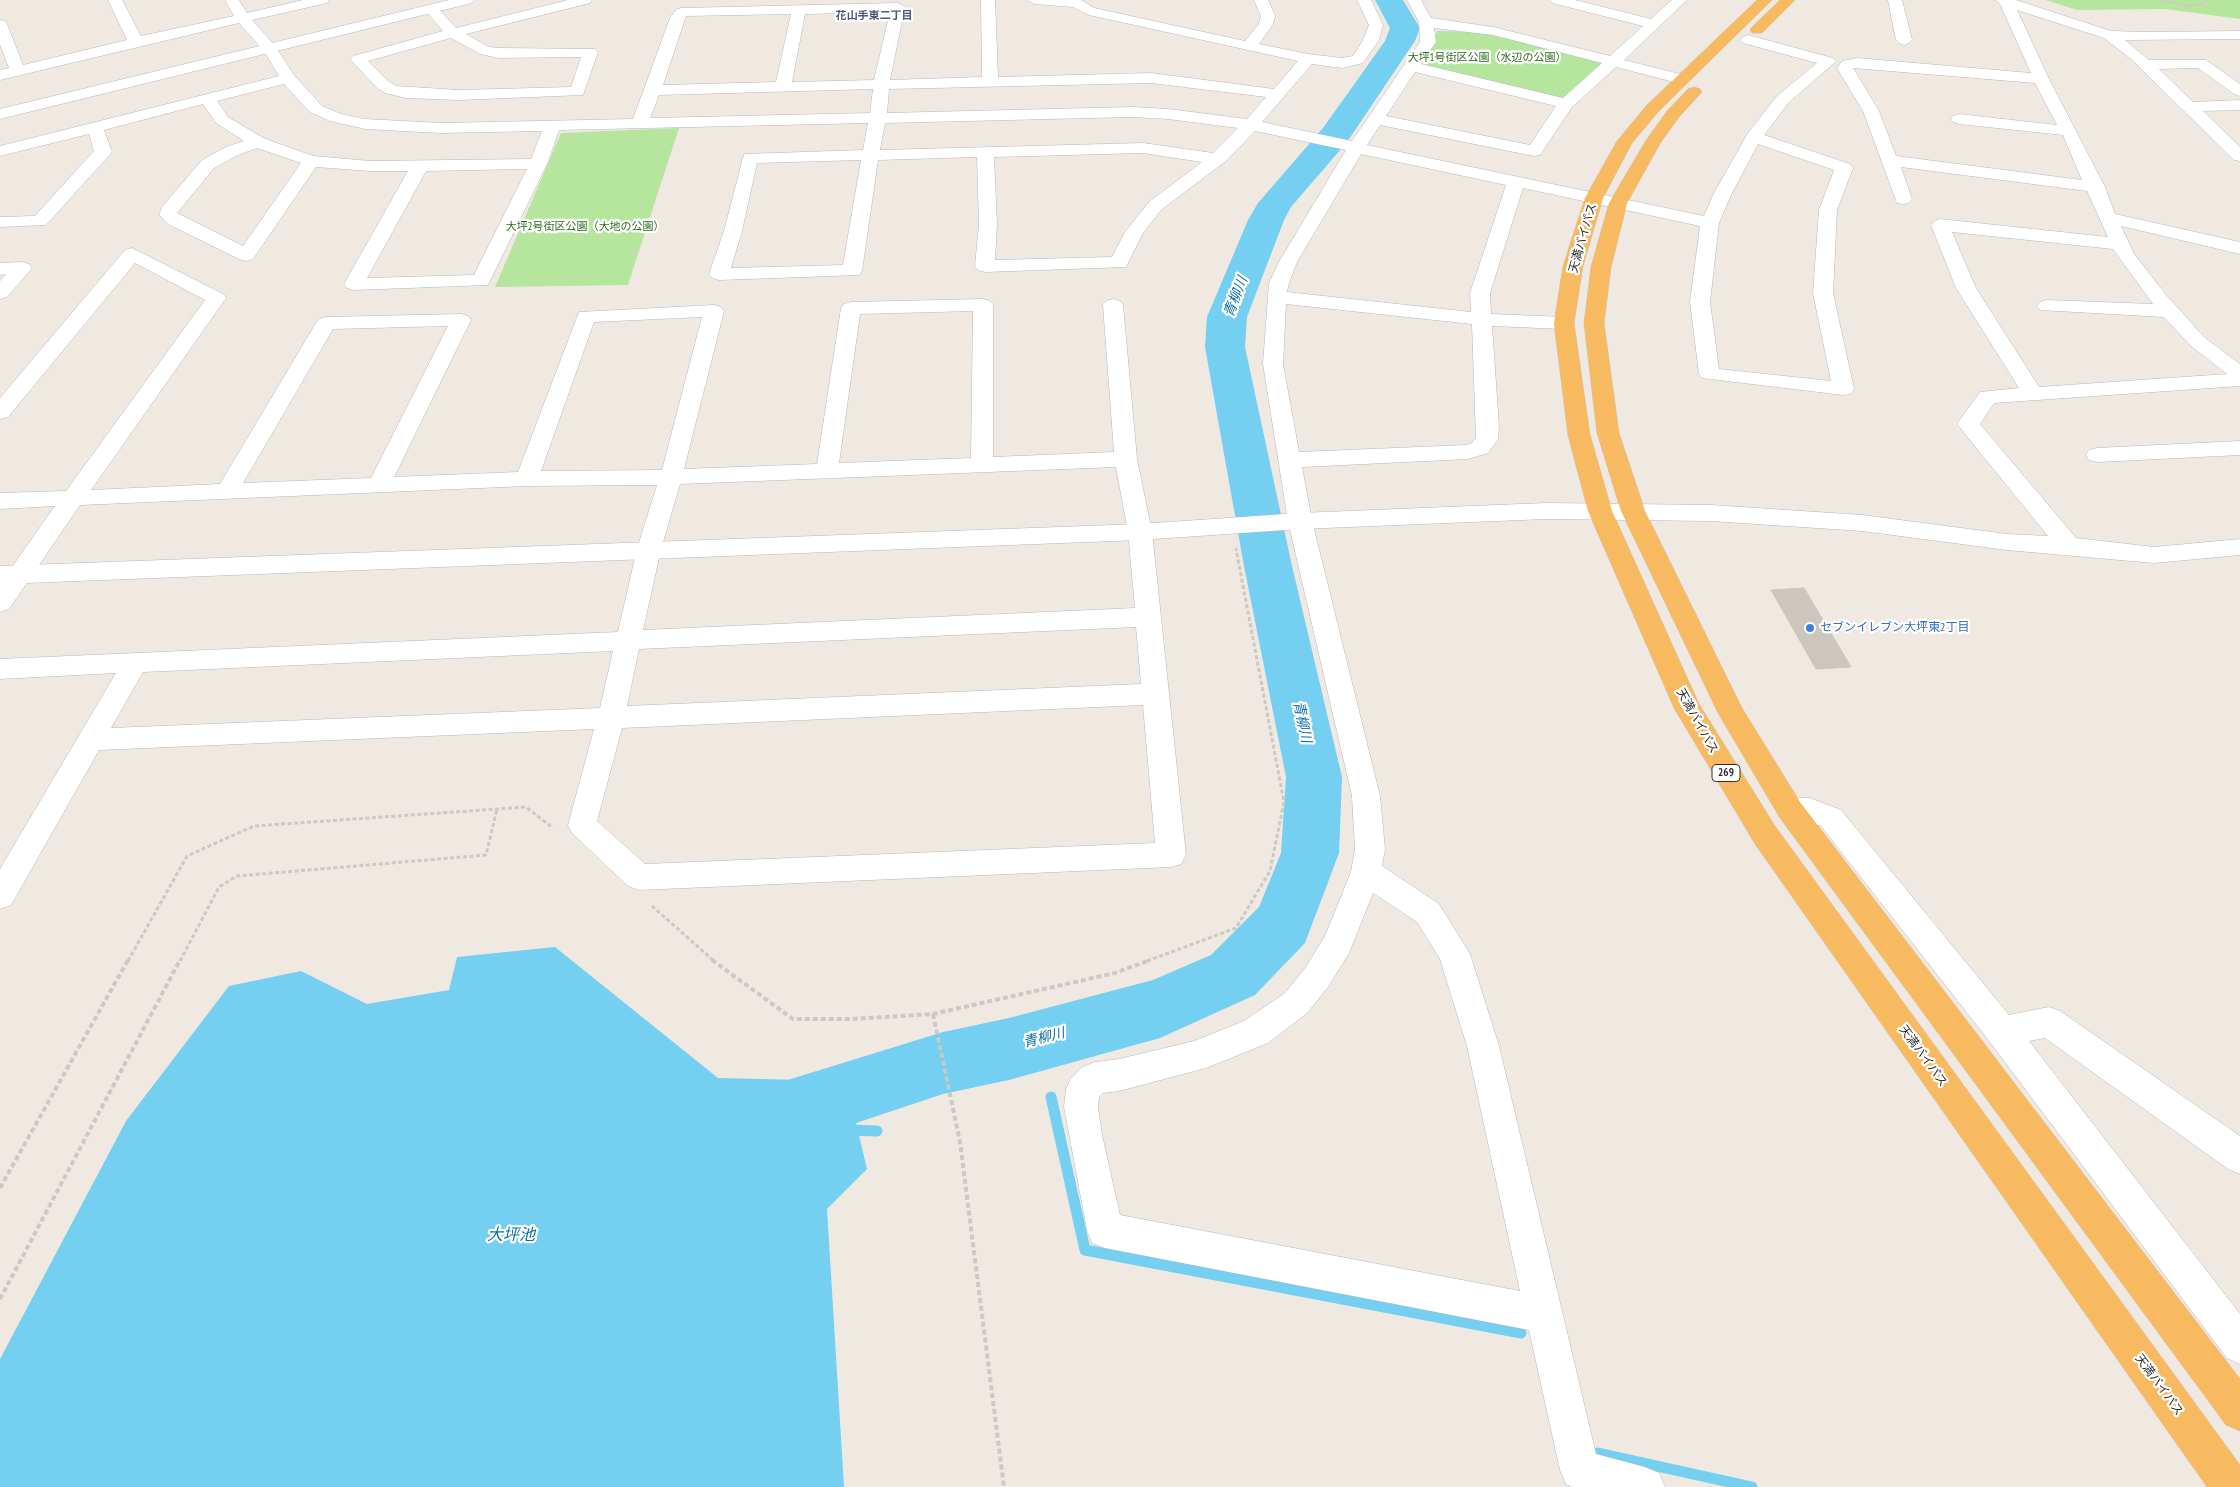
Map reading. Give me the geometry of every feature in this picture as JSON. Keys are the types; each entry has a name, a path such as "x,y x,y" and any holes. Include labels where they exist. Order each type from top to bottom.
{"highway":[{"name":"天満バイパス","path":"1765,0 1682,79 1626,141 1606,201 1573,266 1564,323 1579,435 1600,511 1687,708 1764,836 2231,1487"},
{"name":"天満バイパス","path":"1788,0 1673,114 1606,201 1594,324 1608,433 1633,511 1731,712 1790,810 2240,1411"}],"street":[{"path":"115,0 136,42"},
{"path":"232,0 243,19 270,49 288,78 316,109 336,118 365,124 441,128 878,116 1133,112 1201,117 1303,136 1710,223"},
{"path":"0,75 322,0"},
{"path":"0,114 467,0"},
{"path":"431,9 453,33 484,51 500,53 590,52 577,92 459,96 406,93 391,90 382,84 358,59 453,33 585,0"},
{"path":"988,0 990,81"},
{"path":"1034,0 1076,3 1090,10 1121,17 1308,59 1342,63 1358,60 1371,40 1376,25 1364,0"},
{"path":"1250,45 1266,24 1268,16 1261,0"},
{"path":"1414,0 1426,22 1428,42 1356,148 1288,262 1279,283 1273,364 1288,460 1294,522 1366,796 1370,849 1366,872 1338,943 1296,1003 1256,1032 1194,1057 1119,1075 1096,1078 1083,1089 1081,1108 1105,1230 1544,1314"},
{"path":"1557,0 1654,24"},
{"path":"1376,119 1534,151 1566,104 1680,0"},
{"path":"1895,0 1904,40"},
{"path":"2004,1 2109,35 2145,37 2240,35"},
{"path":"2004,1 2041,80 2069,131 2096,187 2125,255 2197,341 2240,374"},
{"path":"1121,17 1136,6"},
{"path":"640,122 653,90 677,18 682,12 898,7 881,84 878,116 870,155 852,271 718,274 733,232 750,158 870,155 1144,148 1216,159"},
{"path":"783,86 799,9"},
{"path":"1426,22 1493,31 1682,79"},
{"path":"0,24 18,70"},
{"path":"2109,35 2146,65 2240,156"},
{"path":"1748,40 1828,61 1783,99 1754,137 1722,195 1710,223 1700,302 1709,374 1843,389 1824,293 1828,210 1844,168 1754,137"},
{"path":"985,152 988,224 985,266 1119,263 1134,232 1155,206 1216,159 1251,126 1308,59"},
{"path":"1903,199 1871,111 1845,68 1847,64 1866,64 2041,80"},
{"path":"2146,65 2201,64 2240,91"},
{"path":"1412,67 1566,104"},
{"path":"0,151 288,78"},
{"path":"653,90 1151,78 1278,94"},
{"path":"206,98 222,120 257,142 311,161 370,166 538,164"},
{"path":"2190,107 2240,105"},
{"path":"1959,119 2069,131"},
{"path":"420,165 354,284 481,281 538,164 553,125"},
{"path":"0,222 40,221 103,152 95,127"},
{"path":"257,142 232,151 208,164 168,211 168,215 176,221 246,255 311,161"},
{"path":"1890,160 2096,187"},
{"path":"1288,460 1468,452 1480,448 1487,438 1488,427 1480,319 1480,293 1516,181"},
{"path":"2110,218 2188,238 2240,248"},
{"path":"2033,394 1966,288 1940,225 2121,244"},
{"path":"0,412 132,254 216,298 73,498 10,575 0,603"},
{"path":"0,269 22,268 0,293"},
{"path":"1277,297 1480,319 1564,323"},
{"path":"827,471 851,308 983,305 982,466"},
{"path":"527,479 586,316 714,311 671,477 649,549 611,717 582,825 640,877 1171,856 1140,532 1126,459 1113,305"},
{"path":"2047,306 2170,311"},
{"path":"227,491 326,322 461,320 378,486"},
{"path":"2069,546 1968,424 1988,397 2240,380"},
{"path":"2097,456 2240,448"},
{"path":"0,501 527,479 671,477 1126,459"},
{"path":"10,575 649,549 1140,532 1294,522 1546,511 1711,513 1862,523 2008,542 2154,555 2240,547"},
{"path":"0,669 1148,617"},
{"path":"0,896 135,664"},
{"path":"92,740 1155,694"},
{"path":"1790,810 1810,810 1830,818 2002,1031 2240,1345"},
{"path":"1366,872 1428,913 1454,954 1483,1046 1580,1470 1644,1487"},
{"path":"2002,1031 2049,1022 2240,1156"}],"path":[{"path":"2162,1 2188,6 2202,4 2208,0"},
{"path":"0,1299 219,888 237,876 486,855 498,809"},
{"path":"932,1014 960,1142 1004,1487"}],"green space":[{"path":"2046,0 2240,0 2240,19 2166,9 2077,10"},
{"name":"大坪1号街区公園（水辺の公園）","path":"1437,31 1486,32 1604,64 1560,100 1423,67"},
{"name":"大坪2号街区公園（大地の公園）","path":"679,128 628,285 495,287 561,133"}],"water":[{"name":"大坪池","path":"555,947 718,1078 846,1081 867,1169 827,1209 844,1487 0,1487 0,1359 126,1121 229,986 301,971 367,1004 449,990 457,957"}],"building":[{"name":"セブンイレブン大坪東2丁目","path":"1804,588 1851,667 1816,669 1771,590"}],"waterway":[{"name":"青柳川","path":"778,1116 943,1063 1009,1049 1160,1008 1233,975 1283,924 1310,853 1314,777 1268,566 1225,347 1227,317 1266,220 1276,203 1335,135 1400,41 1405,28 1389,0"},
{"path":"1051,1097 1085,1250 1521,1333"},
{"path":"847,1130 877,1131"},
{"path":"1598,1453 1752,1487"}],"place":[{"name":"セブンイレブン大坪東2丁目","path":"1810,628"}],"district":[{"name":"花山手東二丁目","path":"874,16"}]}
